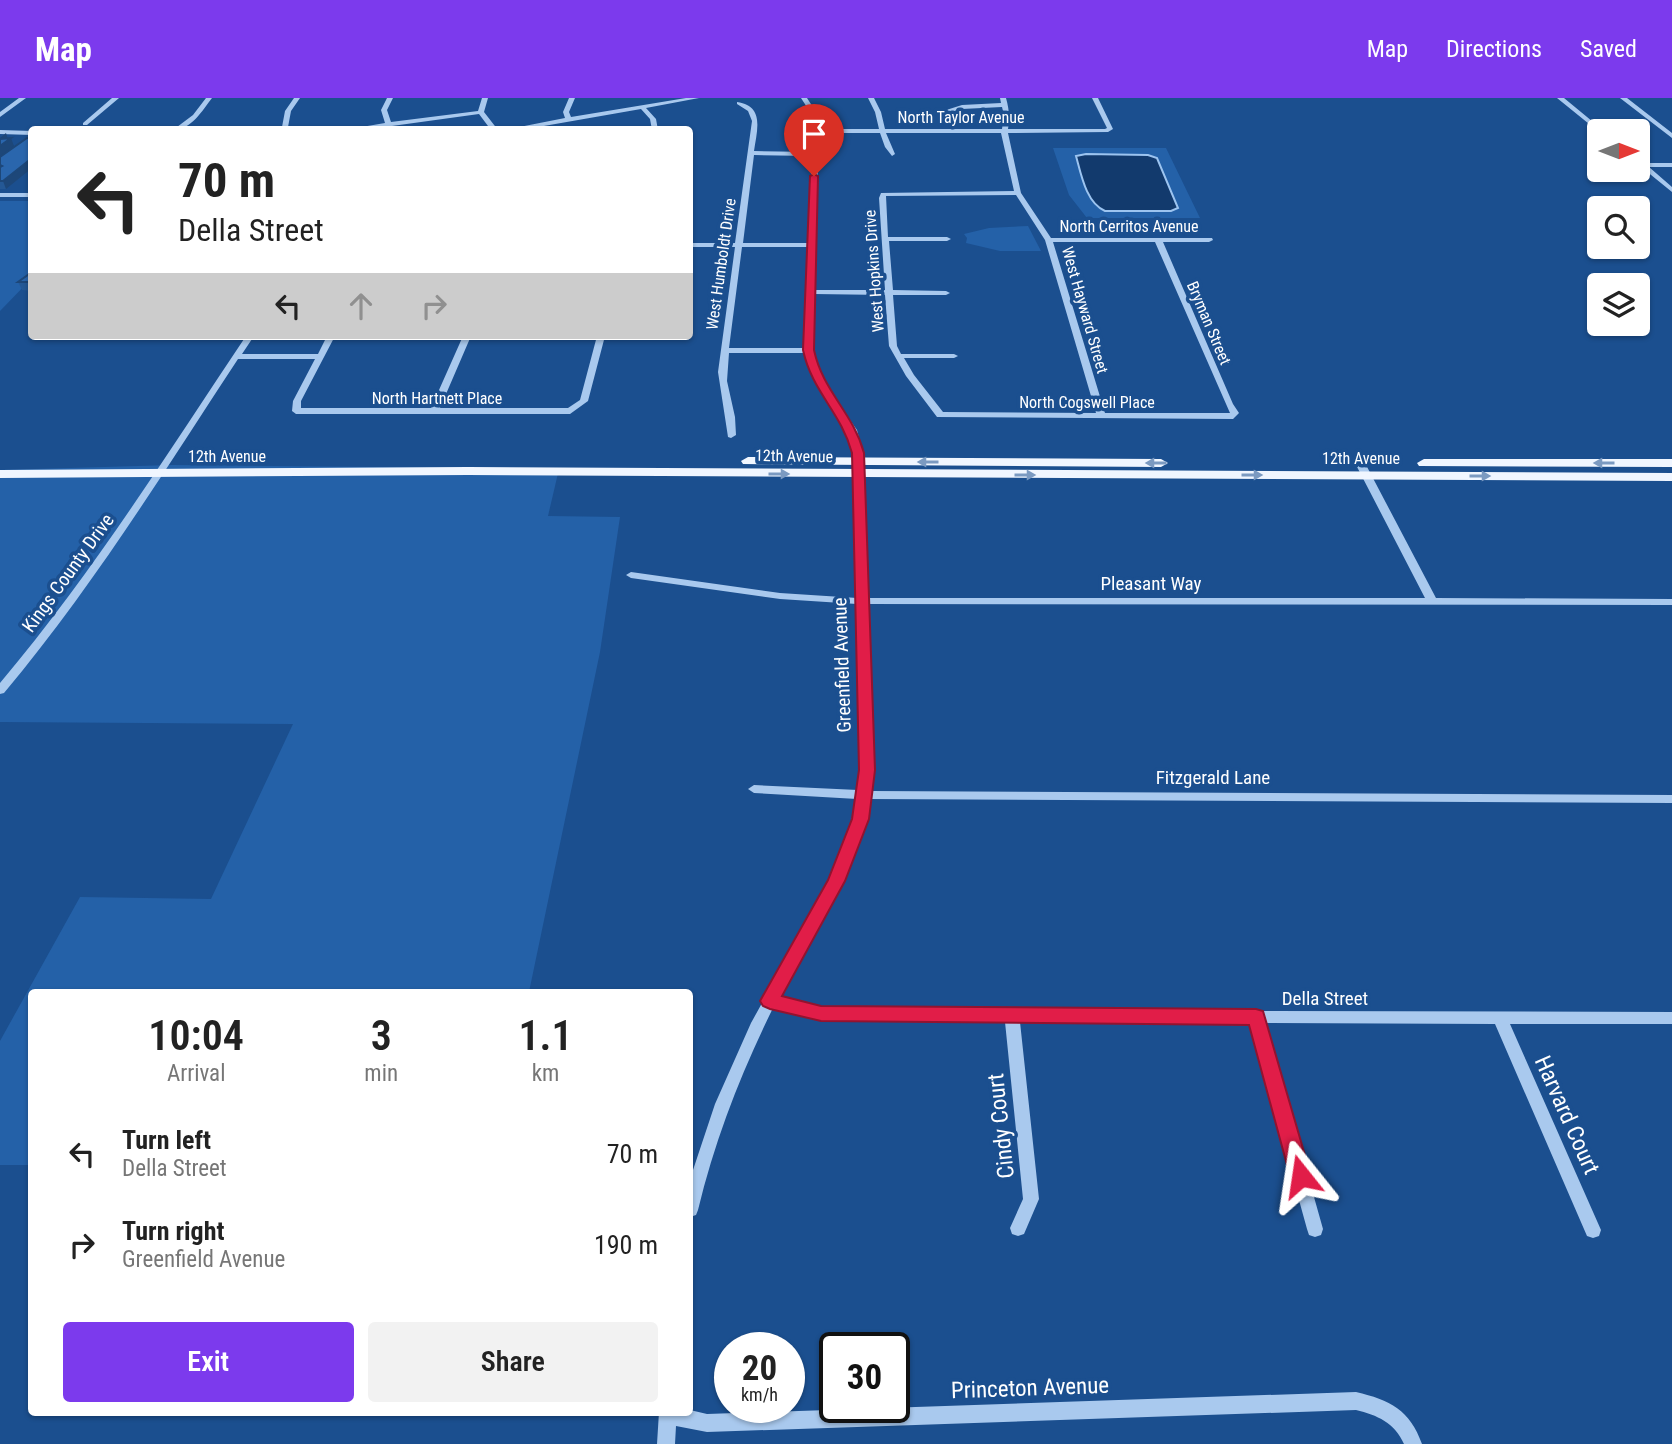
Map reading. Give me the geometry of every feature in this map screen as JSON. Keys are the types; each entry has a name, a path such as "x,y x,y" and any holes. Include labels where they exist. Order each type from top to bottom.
{"main road":[{"name":"12th Avenue","path":"0,463 164,468 468,471 858,468 1363,469 1672,463"},
{"name":"12th Avenue","path":"0,474 164,468"},
{"name":"12th Avenue","path":"1363,469 1672,477"}],"street":[{"path":"0,115 23,98"},
{"path":"85,124 116,98"},
{"path":"181,126 195,116 209,98"},
{"path":"285,126 297,98"},
{"path":"390,98 384,110 389,126 481,113"},
{"path":"481,113 485,98"},
{"path":"568,119 566,112 572,98"},
{"path":"529,126 696,98"},
{"name":"Greenfield Avenue","path":"693,1196 699,1167 713,1127 746,1048 837,881 860,819 865,793 858,468 852,430 821,386 808,350 816,131 815,115 804,98"},
{"path":"871,98 877,106 882,131 892,154"},
{"name":"North Taylor Avenue","path":"816,131 1110,130 1095,98"},
{"path":"1560,98 1587,120"},
{"path":"1623,98 1672,136"},
{"path":"943,111 1004,101"},
{"name":"West Hayward Street","path":"1004,101 1007,115 1003,131 1018,193 1049,240 1101,416"},
{"name":"West Humboldt Drive","path":"731,435 731,408 722,386 724,351 754,115 739,103"},
{"path":"642,107 653,119 654,126"},
{"path":"481,113 492,126"},
{"path":"0,132 28,132"},
{"path":"750,153 815,153"},
{"path":"1650,165 1672,167"},
{"path":"1650,171 1672,190"},
{"name":"West Hopkins Drive","path":"940,415 893,346 883,194 1018,193"},
{"path":"0,195 28,195"},
{"path":"886,239 947,239"},
{"name":"North Cerritos Avenue","path":"1049,240 1209,240"},
{"name":"Bryman Street","path":"1158,240 1229,404 1235,412 1233,416"},
{"path":"693,245 812,245"},
{"path":"810,292 946,293"},
{"name":"Kings County Drive","path":"0,690 54,624 164,468 247,340"},
{"path":"238,354 321,354 329,340"},
{"path":"434,412 465,340"},
{"name":"North Hartnett Place","path":"321,354 297,401 296,411 562,412 577,409 584,401 600,340"},
{"path":"724,351 808,350"},
{"path":"898,356 954,356"},
{"name":"North Cogswell Place","path":"940,415 1233,416"},
{"path":"1363,469 1432,601"},
{"name":"Pleasant Way","path":"631,575 780,596 861,601 1672,602"},
{"name":"Fitzgerald Lane","path":"754,789 942,796 1672,799"},
{"name":"Della Street","path":"770,1001 821,1014 1672,1018"},
{"name":"Cindy Court","path":"1012,1016 1031,1199 1018,1228"},
{"path":"1256,1017 1315,1229"},
{"name":"Harvard Court","path":"1500,1018 1593,1230"},
{"name":"Princeton Avenue","path":"680,1416 707,1423 1356,1401 1392,1413 1410,1434 1413,1444"},
{"path":"666,1444 668,1416"}],"shaded area":[{"path":"1053,148 1166,148 1200,218 1087,218 1069,195"},
{"path":"1148,155 1157,158 1178,208 1171,211 1105,211 1093,202 1082,179 1076,156"},
{"path":"0,201 28,201 28,282 0,311"},
{"path":"1028,226 1041,251 1000,251 966,243 964,234 989,228"},
{"path":"172,465 559,469 548,516 620,517 600,652 530,989 29,989 80,897 211,899 293,724 0,722 0,470"},
{"path":"28,991 28,1165 0,1165 0,1041"}],"building":[{"path":"11,138 0,146 0,139"},
{"path":"28,138 28,161 3,181 0,181 0,157"},
{"path":"28,275 28,282 18,282"}],"route":[{"path":"814,176 808,350 821,386 852,430 858,453 867,770 860,819 837,881 770,1001 821,1014 1256,1017 1301,1176"}]}
